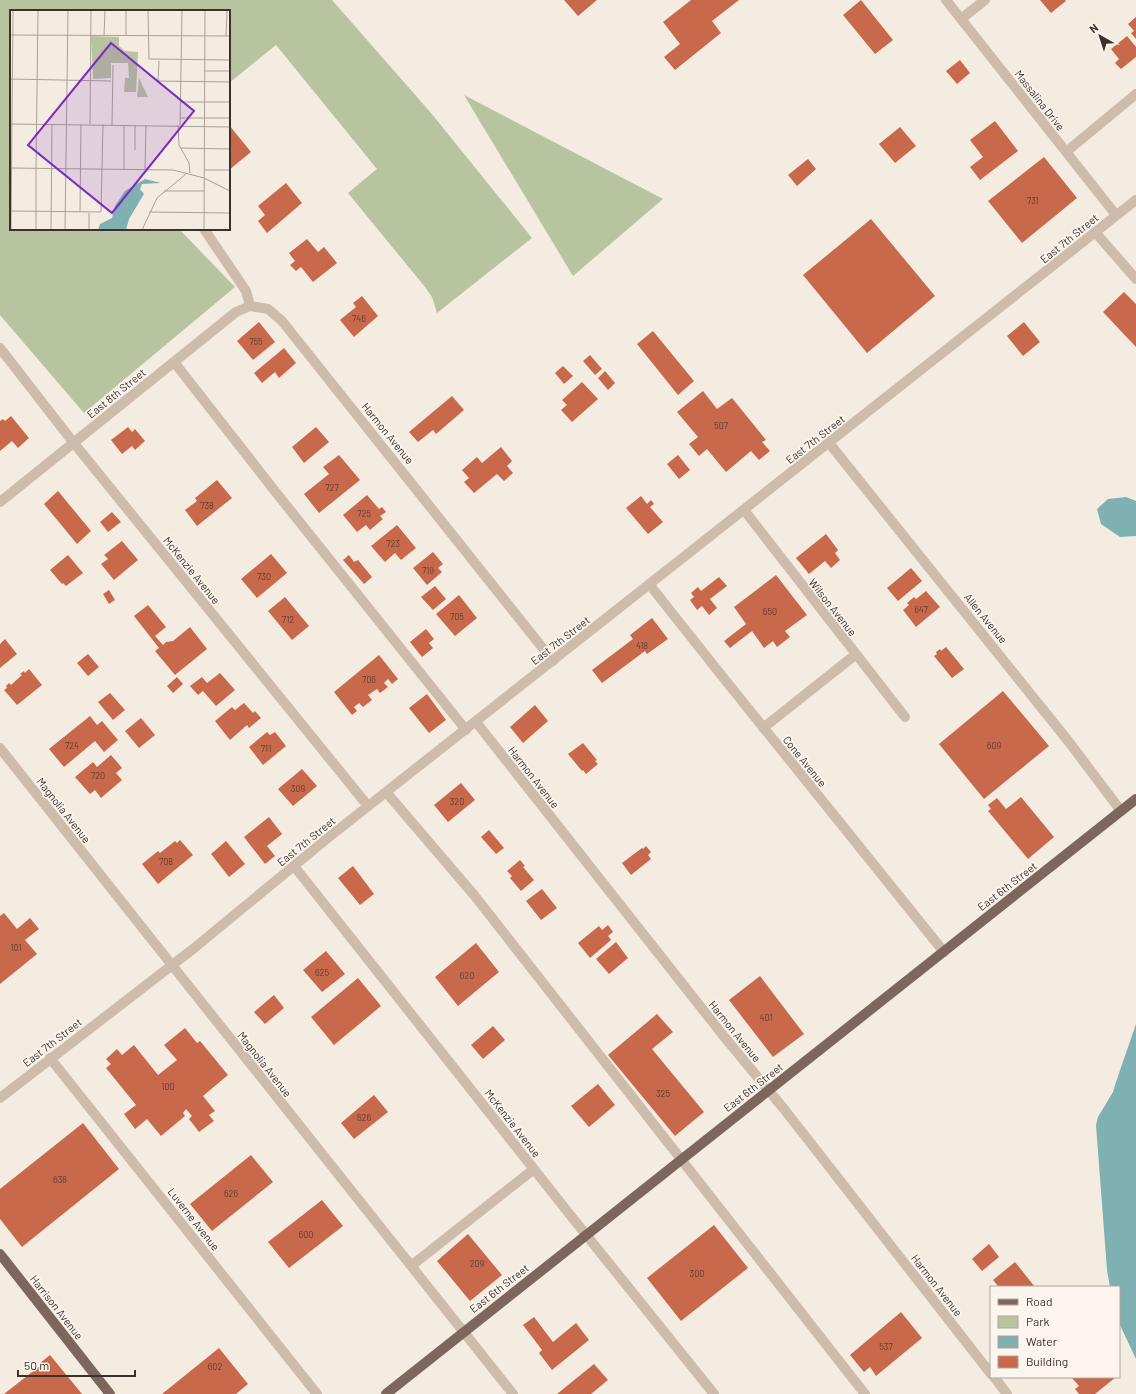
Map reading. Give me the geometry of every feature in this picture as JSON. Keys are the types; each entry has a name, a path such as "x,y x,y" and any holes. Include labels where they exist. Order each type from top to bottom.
{"main road":[{"name":"East 6th Street","path":"386,1394 1136,799"},
{"name":"Harrison Avenue","path":"0,1254 110,1394"}],"street":[{"name":"Massalina Drive","path":"946,0 1116,215"},
{"path":"961,19 985,0"},
{"path":"1066,152 1136,94"},
{"name":"East 7th Street","path":"0,1098 172,965 368,806 1136,200"},
{"path":"205,230 246,291 250,306"},
{"path":"1095,232 1136,279"},
{"name":"East 8th Street","path":"0,502 236,312 250,306"},
{"name":"Harmon Avenue","path":"250,306 268,309 282,321 553,661"},
{"name":"McKenzie Avenue","path":"0,348 73,442 368,806"},
{"path":"174,362 466,730"},
{"name":"Allen Avenue","path":"829,443 1069,742 1121,811"},
{"name":"Wilson Avenue","path":"744,510 905,718"},
{"name":"Cone Avenue","path":"649,584 944,952"},
{"path":"763,728 855,654"},
{"name":"Harmon Avenue","path":"476,722 990,1373"},
{"name":"Magnolia Avenue","path":"0,748 513,1394"},
{"path":"386,792 474,895 680,1160 865,1394"},
{"name":"McKenzie Avenue","path":"294,866 714,1394"},
{"name":"Luverne Avenue","path":"50,1058 317,1394"},
{"path":"411,1266 534,1169"},
{"path":"995,1378 1007,1394"}],"green space":[{"path":"0,0 332,0 431,113 532,238 437,313 432,297 425,287 348,193 377,169 276,45 230,82 230,10 10,10 10,230 180,230 235,287 84,413 0,315"},
{"path":"464,95 663,199 573,276"}],"water":[{"path":"1126,497 1136,501 1136,536 1120,537 1101,524 1097,509 1108,499"},
{"path":"1136,1024 1136,1359 1120,1325 1120,1286 1110,1286 1107,1270 1096,1125 1098,1117 1113,1092"}],"building":[{"path":"564,0 597,0 578,16"},
{"path":"691,0 739,0 712,21 721,33 675,70 664,57 680,44 663,22"},
{"path":"861,0 893,40 875,54 843,15"},
{"path":"1040,0 1065,0 1066,1 1051,13"},
{"path":"1136,17 1136,39 1131,33 1134,31 1128,24"},
{"path":"1127,36 1136,47 1136,57 1121,69 1115,63 1119,59 1111,49"},
{"path":"960,60 970,73 957,84 946,71"},
{"path":"995,121 1018,151 980,180 970,167 983,157 970,140"},
{"path":"230,126 251,152 230,169"},
{"path":"900,127 916,146 895,163 879,144"},
{"path":"1044,157 1077,198 1022,243 988,201"},
{"path":"808,159 816,169 797,186 788,175"},
{"path":"286,183 302,203 267,233 258,221 265,215 258,206"},
{"path":"871,219 935,296 867,353 803,275"},
{"path":"307,239 318,252 324,247 337,263 313,282 301,267 296,271 290,265 295,261 289,253"},
{"path":"1124,292 1136,304 1136,347 1103,312"},
{"path":"362,296 378,316 354,337 340,320 356,307 353,303"},
{"path":"259,322 275,342 253,360 237,341"},
{"path":"1024,322 1040,342 1023,356 1007,336"},
{"path":"653,331 694,381 678,395 637,344"},
{"path":"284,348 296,363 279,378 275,372 262,383 254,373"},
{"path":"590,355 602,369 595,375 583,361"},
{"path":"563,366 573,376 564,384 555,373"},
{"path":"605,371 615,383 608,390 598,378"},
{"path":"582,382 598,399 572,422 561,410 567,405 562,400"},
{"path":"703,391 717,409 732,398 766,440 762,442 770,451 759,460 751,451 726,472 707,449 699,456 689,444 698,437 677,412"},
{"path":"452,396 464,410 436,434 433,430 418,442 409,432"},
{"path":"11,416 29,438 18,448 12,441 0,451 0,421 3,419 5,421"},
{"path":"128,427 132,432 135,429 145,441 135,450 132,446 122,454 111,440"},
{"path":"316,427 329,442 304,463 292,447"},
{"path":"501,447 512,461 507,466 513,473 504,481 497,474 474,493 464,482 469,478 462,470 477,457 482,463"},
{"path":"339,455 360,480 319,513 304,494 329,474 323,467"},
{"path":"678,455 690,470 679,479 667,464"},
{"path":"217,480 232,498 197,526 185,510 197,501 195,498"},
{"path":"58,491 91,531 77,544 44,504"},
{"path":"367,495 379,509 382,507 386,512 380,516 383,519 370,530 366,525 357,532 343,515"},
{"path":"641,496 647,504 651,500 654,504 650,507 663,522 648,534 626,508"},
{"path":"112,512 121,522 108,532 100,522"},
{"path":"397,525 416,548 401,560 395,553 385,562 371,546"},
{"path":"826,534 838,550 835,553 840,560 831,568 825,561 809,574 796,558"},
{"path":"122,541 138,560 114,580 101,564 108,559 104,555"},
{"path":"433,552 443,564 438,568 442,572 427,585 413,568"},
{"path":"271,554 287,573 257,598 241,579"},
{"path":"68,555 83,573 66,586 63,583 62,584 50,570"},
{"path":"349,555 354,562 358,560 372,577 364,584 343,560"},
{"path":"911,568 922,581 898,601 887,588"},
{"path":"776,575 807,615 785,631 790,637 777,647 773,641 764,648 752,631 730,648 724,641 746,624 734,607"},
{"path":"719,577 727,586 710,599 717,608 709,615 702,606 697,610 690,600 694,597 691,593 698,587 701,591"},
{"path":"435,586 446,599 433,610 421,597"},
{"path":"109,590 115,600 109,604 103,594"},
{"path":"926,591 940,607 916,627 903,610 909,605 907,603 914,597 916,599"},
{"path":"459,595 477,618 455,636 436,614"},
{"path":"285,597 309,626 292,640 268,611"},
{"path":"148,605 166,627 155,636 163,645 166,642 173,641 190,627 207,649 175,675 155,651 159,648 134,616"},
{"path":"652,618 668,639 647,654 645,651 602,683 592,670 633,639 630,635"},
{"path":"426,629 434,639 429,643 433,648 422,657 410,642"},
{"path":"5,639 17,654 0,668 0,644"},
{"path":"946,647 964,669 952,678 934,656 940,649 941,651"},
{"path":"88,654 99,667 88,676 77,663"},
{"path":"379,655 398,679 392,684 388,679 384,683 388,687 380,693 377,689 368,695 372,700 363,707 359,703 354,707 357,711 352,715 334,692"},
{"path":"29,669 42,685 17,705 4,690 7,688 6,686 9,683 11,685 22,675 20,674 24,671 25,673"},
{"path":"220,673 235,690 216,706 203,691 198,695 190,686 202,677 207,683"},
{"path":"177,677 183,684 173,693 167,686"},
{"path":"1003,691 1049,746 984,799 939,744"},
{"path":"110,693 125,710 113,720 98,702"},
{"path":"427,694 446,720 429,733 409,708"},
{"path":"244,703 253,713 255,711 261,718 249,728 247,725 230,740 215,721 232,707 235,710"},
{"path":"535,705 548,721 523,743 510,727"},
{"path":"90,716 97,725 102,721 118,740 104,752 95,741 64,767 49,749"},
{"path":"141,718 155,735 139,748 125,731"},
{"path":"267,732 270,735 275,732 286,746 263,765 249,747"},
{"path":"583,743 597,760 595,761 598,764 586,774 568,754"},
{"path":"111,755 122,768 116,773 122,780 101,798 95,790 90,794 75,777 93,762 97,767"},
{"path":"302,769 317,786 293,806 278,789"},
{"path":"461,783 475,800 448,822 434,805"},
{"path":"1021,797 1054,837 1028,859 988,811 991,809 988,805 997,798 1006,809"},
{"path":"269,817 282,834 267,846 275,856 265,864 244,837"},
{"path":"489,830 504,848 496,854 481,837"},
{"path":"180,840 193,855 158,884 142,864 158,851 160,853 175,841 177,843"},
{"path":"226,841 245,864 229,877 211,854"},
{"path":"646,846 651,852 648,855 651,859 631,875 622,863"},
{"path":"520,860 525,866 523,867 534,880 521,891 510,878 512,876 507,871"},
{"path":"353,866 374,894 360,905 338,878"},
{"path":"542,889 557,908 541,920 526,901"},
{"path":"4,913 17,929 30,918 39,929 25,940 37,954 0,984 0,916"},
{"path":"608,925 613,932 608,936 611,940 590,958 578,943 599,926 602,930"},
{"path":"616,942 628,958 609,974 596,959"},
{"path":"476,943 499,972 458,1006 435,977"},
{"path":"326,951 345,974 322,992 303,970"},
{"path":"760,976 804,1034 773,1057 729,1000"},
{"path":"358,978 381,1006 334,1045 311,1017"},
{"path":"274,995 284,1008 265,1024 254,1012"},
{"path":"657,1014 673,1032 652,1049 704,1112 675,1136 608,1055"},
{"path":"493,1026 505,1040 483,1059 471,1045"},
{"path":"185,1028 197,1043 200,1041 228,1075 203,1096 215,1111 209,1115 214,1121 199,1132 189,1119 192,1116 186,1109 183,1113 185,1116 161,1136 147,1119 135,1129 124,1114 136,1105 106,1068 111,1064 106,1059 117,1049 122,1055 134,1045 158,1075 177,1060 164,1045"},
{"path":"598,1084 615,1105 589,1127 571,1106"},
{"path":"374,1095 388,1112 354,1139 341,1123"},
{"path":"83,1123 119,1169 22,1247 0,1219 0,1189"},
{"path":"251,1155 273,1182 212,1231 190,1204"},
{"path":"322,1200 343,1226 289,1268 268,1242"},
{"path":"714,1225 748,1268 681,1321 647,1278"},
{"path":"468,1234 502,1275 470,1301 437,1261"},
{"path":"989,1244 999,1257 982,1271 972,1259"},
{"path":"1015,1262 1034,1286 998,1286 993,1280"},
{"path":"901,1312 922,1338 876,1376 870,1367 864,1372 850,1355"},
{"path":"534,1317 553,1342 576,1323 589,1340 552,1370 539,1353 542,1350 523,1325"},
{"path":"219,1348 248,1384 236,1394 162,1394"},
{"path":"50,1355 82,1394 4,1394 41,1365 40,1363"},
{"path":"594,1364 608,1380 591,1394 557,1394"},
{"path":"1072,1378 1115,1378 1095,1394 1079,1394 1075,1389 1079,1386"}]}
